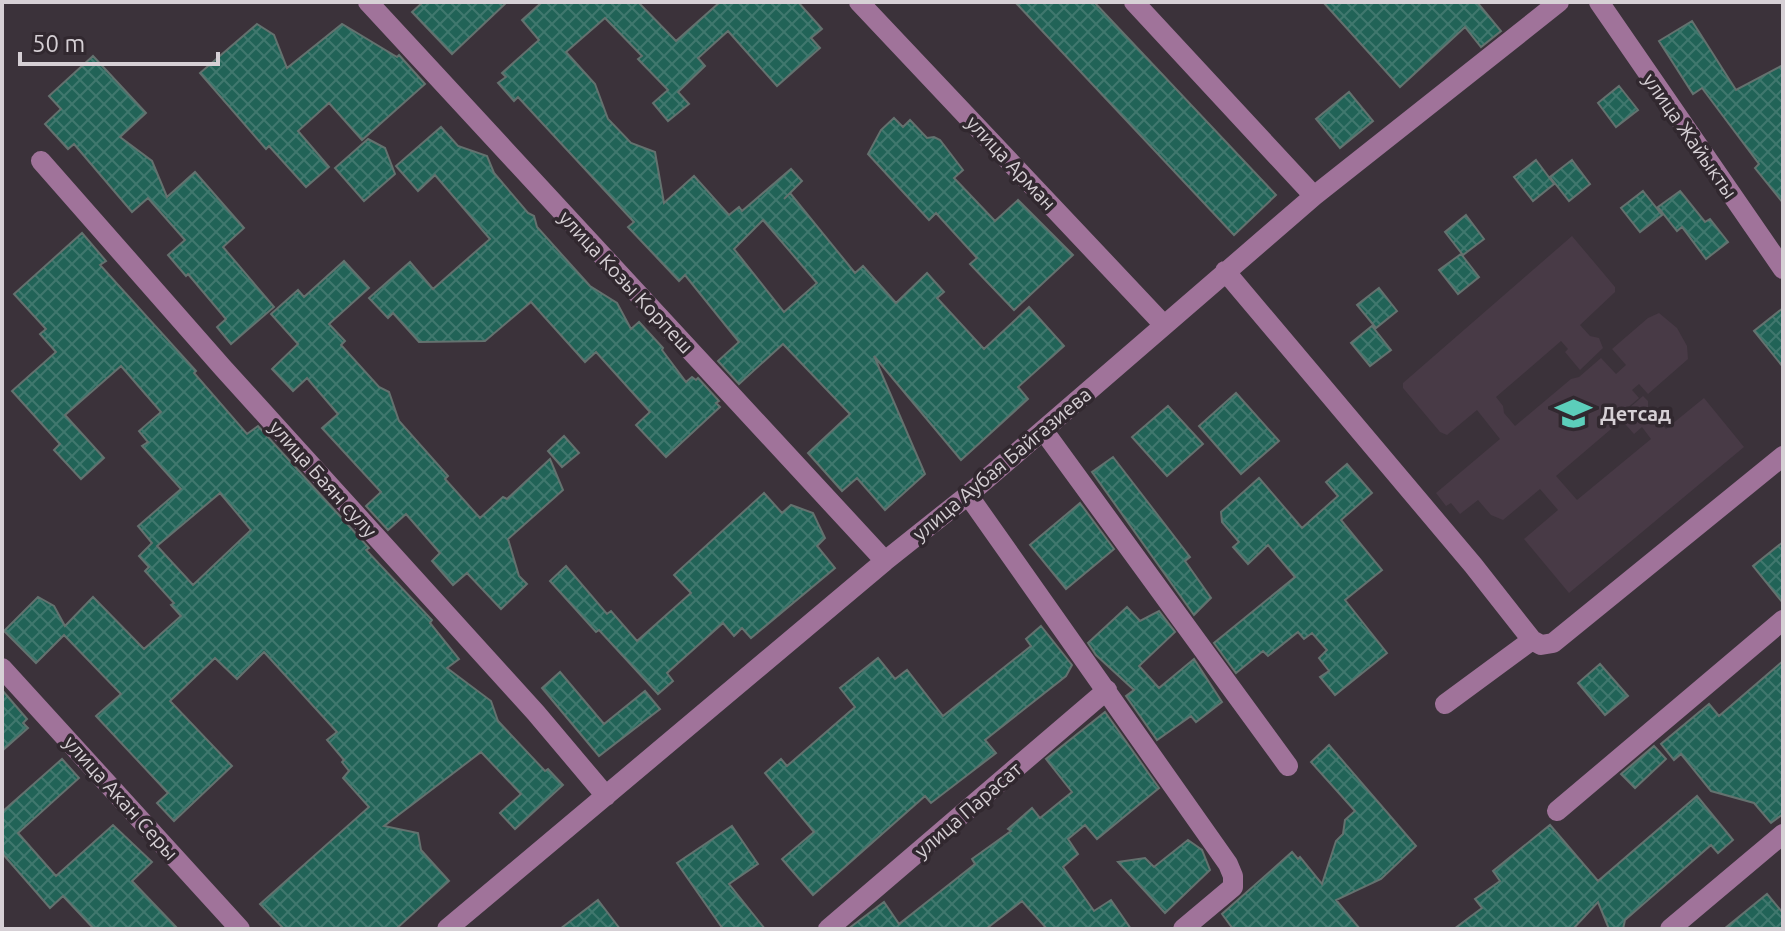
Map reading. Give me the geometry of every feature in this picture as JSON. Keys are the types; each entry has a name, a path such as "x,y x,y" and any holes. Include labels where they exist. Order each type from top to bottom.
{"street":[{"name":"улица Козы Корпеш","path":"368,2 885,561"},
{"name":"улица Арман","path":"859,2 1163,324"},
{"path":"1134,2 1314,196"},
{"name":"улица Аубая Байгазиева","path":"447,929 885,561 968,495 1314,196 1559,2"},
{"name":"улица Жайыкты","path":"1599,2 1783,269"},
{"name":"улица Баян сулу","path":"41,161 223,368 525,701 606,796"},
{"path":"1225,271 1473,565 1532,640 1541,645 1553,643 1783,456"},
{"path":"1043,430 1288,766"},
{"path":"968,495 1228,864 1233,887 1183,929"},
{"path":"1557,811 1783,620"},
{"path":"1445,704 1532,640"},
{"name":"улица Акан Серы","path":"2,668 240,929"},
{"name":"улица Парасат","path":"828,929 1107,690"},
{"path":"1670,929 1694,922 1783,834"}],"shaded area":[{"name":"Детсад","path":"1572,236 1615,287 1615,292 1580,325 1590,336 1599,338 1603,348 1580,370 1565,352 1568,349 1561,341 1496,397 1504,413 1515,426 1601,358 1616,374 1626,365 1612,349 1648,318 1659,313 1677,328 1687,346 1688,359 1648,394 1639,384 1632,390 1639,398 1618,416 1617,424 1556,476 1577,500 1651,439 1642,427 1634,434 1619,417 1643,396 1648,401 1648,408 1666,429 1704,398 1744,447 1569,593 1524,539 1558,510 1540,489 1503,520 1491,515 1478,500 1460,514 1451,503 1446,506 1436,493 1500,439 1477,410 1447,435 1440,432 1403,388 1403,383"}],"building":[{"path":"423,2 507,2 452,54 412,12"},
{"path":"542,2 638,2 676,41 720,2 798,2 822,29 811,38 820,48 777,86 728,31 698,58 705,66 678,92 689,104 668,121 653,103 668,90 638,59 642,56 605,18 566,52 595,84 608,119 631,143 655,152 664,203 694,176 729,215 739,207 742,211 791,169 802,181 790,193 855,273 863,266 896,303 927,273 944,292 937,298 984,349 1029,307 1064,346 1018,387 1028,399 961,460 874,356 925,474 885,510 857,478 842,491 808,453 850,414 783,344 739,384 718,361 739,342 685,275 679,281 628,227 634,222 518,97 514,101 498,83 506,77 502,73 539,40 522,20","holes":["763,220 817,283 784,312 734,249"]},
{"path":"1015,2 1094,2 1276,195 1234,235"},
{"path":"1323,2 1477,2 1501,31 1481,47 1465,27 1400,87"},
{"path":"1692,21 1736,90 1783,65 1783,203 1755,168 1759,164 1702,88 1693,94 1659,41"},
{"path":"257,24 274,35 287,68 342,24 397,57 399,55 425,84 362,140 329,103 298,131 329,167 306,187 269,146 266,149 200,73"},
{"path":"93,56 146,113 120,137 152,161 167,197 195,172 244,228 223,247 274,307 231,344 217,327 226,319 168,255 185,240 148,198 132,212 74,144 68,149 45,124 61,109 49,96"},
{"path":"1619,86 1638,110 1616,127 1598,103"},
{"path":"1349,92 1373,121 1340,148 1316,119"},
{"path":"894,118 903,127 910,120 927,138 940,140 963,170 954,178 995,221 1018,200 1073,255 1014,310 970,264 977,258 936,213 929,220 868,154 881,130"},
{"path":"441,127 458,146 487,156 494,173 534,216 537,227 590,286 617,303 631,329 639,322 663,348 686,382 692,377 698,378 719,401 716,403 720,407 666,457 636,425 650,412 596,352 585,362 531,302 485,341 419,342 393,313 388,318 369,298 410,262 433,289 490,239 435,175 418,191 396,166"},
{"path":"368,139 385,148 395,174 364,201 335,168"},
{"path":"1536,160 1554,184 1533,201 1514,177"},
{"path":"1572,160 1590,184 1569,201 1550,177"},
{"path":"1643,191 1662,215 1640,232 1621,208"},
{"path":"1680,191 1705,222 1710,219 1728,242 1706,259 1682,227 1677,231 1658,207"},
{"path":"1466,215 1484,239 1463,255 1445,232"},
{"path":"82,233 106,261 100,265 196,371 194,373 247,434 258,426 432,620 430,623 459,659 447,668 491,701 498,721 545,771 548,769 563,785 515,829 500,813 521,794 481,752 384,826 418,833 421,850 449,881 396,929 284,929 260,904 369,807 343,778 349,771 327,740 337,732 264,652 237,679 215,658 170,701 232,766 174,821 157,803 168,793 96,716 121,694 64,635 36,663 4,631 38,597 54,606 65,626 93,597 144,649 181,616 171,605 174,603 145,571 149,567 139,556 152,543 138,526 181,489 142,446 148,442 139,431 161,412 121,366 65,415 104,458 81,479 54,450 60,444 12,391 56,352 40,334 46,329 14,294","holes":["220,493 251,530 193,585 157,546"]},
{"path":"1461,254 1479,277 1458,294 1439,270"},
{"path":"344,261 369,288 329,324 345,341 341,345 379,387 389,392 399,421 480,518 503,497 507,499 550,459 563,490 508,539 519,576 527,584 501,609 467,573 453,585 432,561 440,553 406,514 388,530 366,506 381,492 322,428 338,414 307,378 293,391 272,369 298,344 271,314 298,290 304,297"},
{"path":"1379,288 1397,311 1376,328 1357,305"},
{"path":"1783,308 1783,367 1754,331"},
{"path":"1372,326 1391,350 1370,366 1351,343"},
{"path":"1236,393 1279,441 1241,474 1199,426"},
{"path":"1168,406 1203,444 1167,476 1132,437"},
{"path":"564,436 579,453 562,467 548,451"},
{"path":"1113,457 1190,557 1185,561 1211,598 1194,615 1092,472"},
{"path":"1347,464 1372,493 1341,520 1382,570 1345,600 1387,653 1335,695 1320,677 1329,671 1319,658 1327,650 1312,633 1304,639 1298,632 1268,656 1263,651 1236,673 1214,643 1295,577 1268,545 1248,564 1233,547 1239,542 1222,522 1221,512 1259,478 1302,528 1338,496 1326,482"},
{"path":"764,493 782,513 791,505 813,513 825,538 817,546 835,568 751,638 742,628 734,636 723,623 667,673 673,681 658,694 550,581 566,566 607,614 611,611 637,641 691,593 674,575"},
{"path":"1080,503 1114,549 1066,589 1030,545"},
{"path":"1783,542 1783,603 1753,566"},
{"path":"1127,607 1140,621 1159,611 1175,632 1139,666 1159,688 1194,659 1222,702 1196,722 1191,716 1157,740 1126,696 1134,690 1096,655 1088,643"},
{"path":"1041,626 1072,665 1066,676 985,740 996,753 931,803 925,796 813,895 782,859 814,832 765,773 781,759 787,766 855,707 840,688 878,658 895,679 907,670 943,716 1031,646 1026,639"},
{"path":"1783,661 1783,814 1771,823 1754,803 1711,791 1681,754 1674,760 1661,744 1709,704 1719,716"},
{"path":"1600,664 1628,696 1605,715 1578,683"},
{"path":"560,672 604,724 645,691 660,709 599,756 542,688"},
{"path":"2,690 27,719 23,723 28,728 2,751"},
{"path":"1105,712 1159,788 1097,839 1085,825 1068,839 1078,854 1063,867 1094,911 1111,900 1131,929 1047,929 1022,901 986,929 848,929 884,902 899,924 975,864 972,859 1011,831 1008,829 1032,808 1040,818 1072,792 1046,759"},
{"path":"1329,745 1416,846 1381,879 1336,900 1360,929 1233,929 1222,914 1292,852 1298,859 1300,857 1322,884 1336,841 1343,834 1345,820 1355,811 1311,762"},
{"path":"1654,746 1666,759 1635,788 1621,774"},
{"path":"62,759 79,778 18,833 56,876 113,825 152,862 132,881 178,929 94,929 63,896 50,908 2,853 2,812"},
{"path":"1697,796 1733,840 1718,853 1711,845 1625,920 1623,929 1609,929 1598,902 1573,929 1454,929 1482,908 1475,899 1500,881 1493,871 1550,825 1598,881"},
{"path":"732,826 758,864 729,884 765,929 723,929 677,863"},
{"path":"1188,840 1202,850 1210,870 1165,913 1118,862 1145,858 1154,867"},
{"path":"1767,894 1783,913 1783,929 1724,929"},
{"path":"598,900 620,929 560,929"}],"place":[{"name":"Детсад","path":"1574,414"}]}
